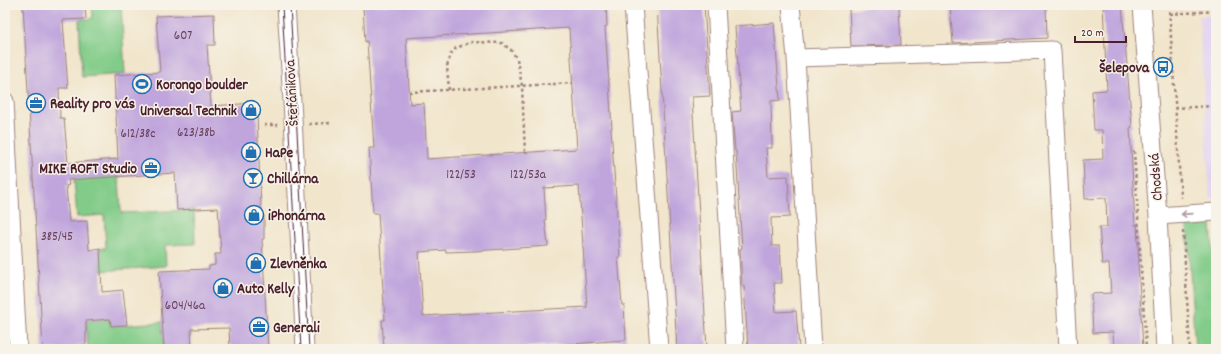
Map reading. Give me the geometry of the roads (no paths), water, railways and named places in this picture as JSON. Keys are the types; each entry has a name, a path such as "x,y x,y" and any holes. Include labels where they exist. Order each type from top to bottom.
{"street":[{"name":"Štefánikova","path":"286,5 305,349"},
{"path":"633,5 659,349"},
{"path":"716,5 735,349"},
{"path":"794,5 813,349"},
{"name":"Chodská","path":"1142,5 1158,216 1164,349"},
{"path":"796,58 1052,50 1068,349"},
{"path":"5,101 18,349"},
{"path":"1158,216 1216,212"}],"tram line":[{"path":"282,5 301,349"},
{"path":"290,5 309,349"}],"place":[{"name":"Šelepova","path":"1163,67"},
{"name":"Korongo boulder","path":"142,84"},
{"name":"Reality pro vás","path":"36,103"},
{"name":"Universal Technik","path":"251,110"},
{"name":"HaPe","path":"251,152"},
{"name":"MIKE ROFT Studio","path":"151,168"},
{"name":"Chillárna","path":"253,178"},
{"name":"iPhonárna","path":"254,215"},
{"name":"Zlevněnka","path":"256,263"},
{"name":"Auto Kelly","path":"223,288"},
{"name":"Generali","path":"259,327"}]}
